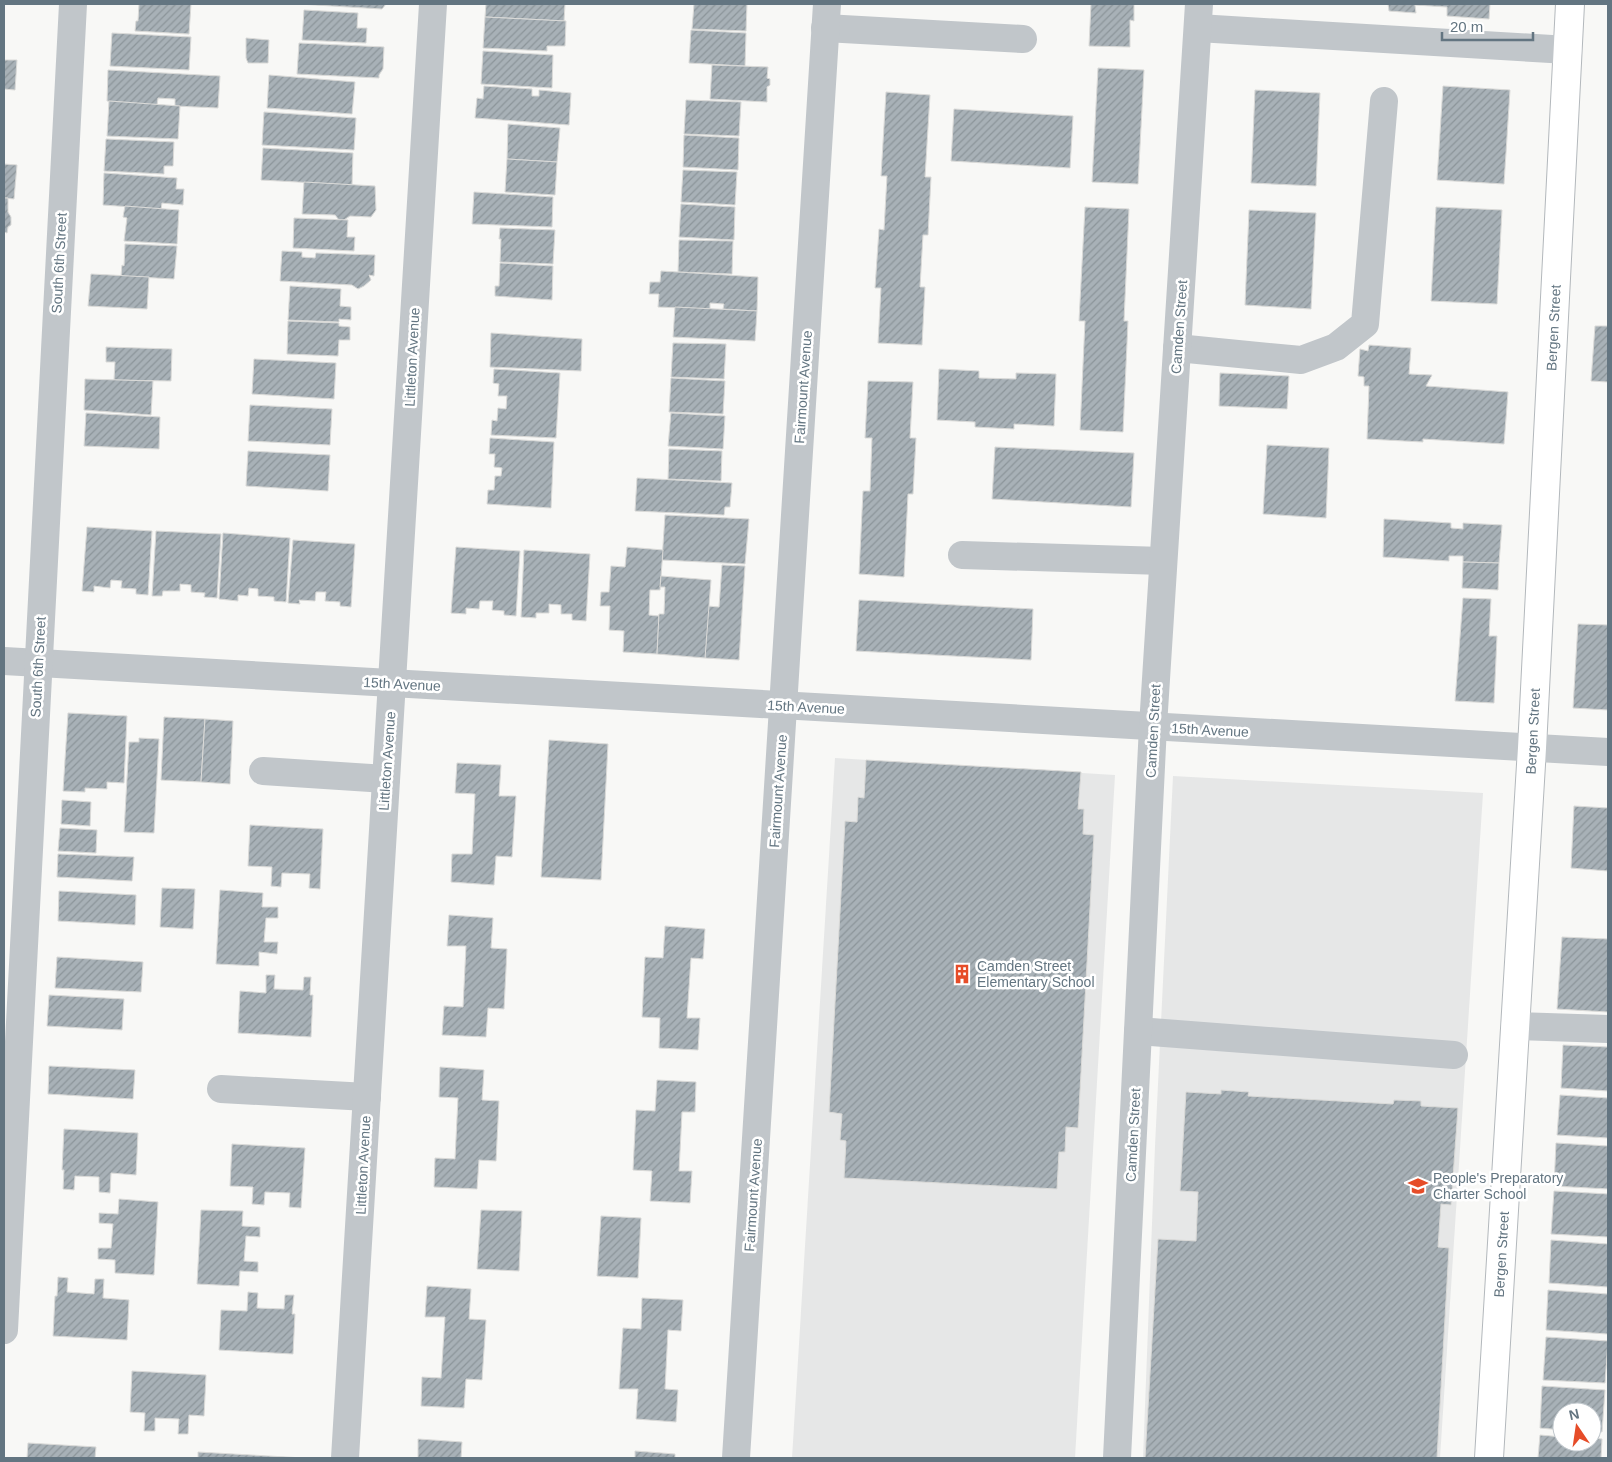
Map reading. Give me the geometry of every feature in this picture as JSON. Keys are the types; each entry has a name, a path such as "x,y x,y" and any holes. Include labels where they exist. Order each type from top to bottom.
{"main road":[{"name":"Bergen Street","path":"1489,1458 1532,748 1570,4"}],"street":[{"name":"South 6th Street","path":"4,1330 73,4"},
{"name":"Littleton Avenue","path":"345,1458 433,4"},
{"path":"826,16 1023,39"},
{"name":"Fairmount Avenue","path":"736,1458 826,16"},
{"path":"1199,16 1568,50"},
{"name":"Camden Street","path":"1117,1458 1153,726 1199,16"},
{"path":"1177,348 1301,360 1336,347 1365,324 1384,101"},
{"path":"962,555 1163,561"},
{"name":"15th Avenue","path":"4,662 1608,752"},
{"path":"263,771 386,780"},
{"path":"1515,1026 1608,1029"},
{"path":"1138,1031 1454,1054"},
{"path":"221,1089 367,1097"}],"shaded area":[{"path":"835,758 1115,775 1075,1458 792,1458"},
{"path":"1173,776 1483,793 1440,1458 1143,1458 1155,1146"}],"building":[{"path":"139,4 191,4 189,34 135,31 136,21 138,21"},
{"path":"299,4 386,4 382,9"},
{"path":"486,4 565,4 564,21 485,17"},
{"path":"694,4 747,4 746,31 692,29"},
{"path":"1091,4 1134,4 1134,21 1130,20 1130,47 1089,46"},
{"path":"1388,4 1490,4 1489,19 1447,16 1447,7 1415,5 1416,13 1389,11"},
{"path":"304,10 358,13 357,28 367,28 366,43 302,40"},
{"path":"485,17 566,21 565,46 547,46 547,51 483,48"},
{"path":"691,30 746,33 745,66 689,63"},
{"path":"112,33 191,37 189,70 110,66"},
{"path":"246,38 269,40 268,63 248,63 246,58"},
{"path":"299,43 384,47 383,69 379,78 297,74"},
{"path":"483,51 553,55 552,88 481,84"},
{"path":"4,60 17,60 15,90 4,89"},
{"path":"712,65 768,67 767,78 770,79 770,85 767,87 767,102 710,99"},
{"path":"1098,68 1144,70 1138,184 1092,182"},
{"path":"108,70 220,76 218,108 175,106 175,99 158,98 157,105 107,101"},
{"path":"269,75 355,82 352,114 267,108"},
{"path":"484,86 532,89 532,96 539,96 539,90 571,93 569,125 475,118 477,98 483,99"},
{"path":"1443,86 1510,90 1504,184 1437,180"},
{"path":"1255,90 1320,93 1316,186 1251,183"},
{"path":"886,92 930,95 925,177 931,177 928,235 923,235 920,287 925,287 922,345 878,343 881,288 875,288 879,229 884,230 887,176 881,176"},
{"path":"686,100 741,102 739,136 684,134"},
{"path":"109,101 180,106 178,139 107,136"},
{"path":"954,109 1073,116 1070,168 951,161"},
{"path":"264,112 356,118 354,150 262,145"},
{"path":"508,124 560,128 557,162 507,159"},
{"path":"684,135 739,138 738,170 683,167"},
{"path":"106,139 174,142 173,166 164,166 164,174 104,171"},
{"path":"263,148 353,153 352,185 261,180"},
{"path":"507,159 557,162 555,195 505,192"},
{"path":"4,164 17,165 14,199 4,198"},
{"path":"683,170 737,172 735,205 681,202"},
{"path":"104,173 177,178 176,189 184,189 183,205 162,203 161,209 103,205"},
{"path":"304,182 375,186 376,210 371,217 350,216 344,220 339,220 335,215 302,214"},
{"path":"474,192 553,197 552,227 472,224"},
{"path":"4,198 8,198 8,212 11,217 11,225 8,227 7,233 4,232"},
{"path":"681,204 735,207 734,240 679,237"},
{"path":"125,206 179,210 177,244 124,241 127,218 123,217"},
{"path":"1085,207 1129,209 1124,321 1128,321 1123,432 1080,430 1085,321 1079,321"},
{"path":"1436,207 1502,210 1497,304 1431,301"},
{"path":"1249,210 1316,213 1311,309 1245,305"},
{"path":"294,218 348,220 347,237 355,237 354,251 293,248"},
{"path":"500,228 555,230 553,264 500,262"},
{"path":"679,240 733,241 732,274 678,272"},
{"path":"125,244 177,246 174,279 121,276 122,265 124,266"},
{"path":"282,251 302,252 302,257 315,258 316,253 375,255 374,276 369,275 371,280 358,289 352,285 280,281"},
{"path":"500,263 553,266 552,300 495,296 495,286 499,286"},
{"path":"661,271 758,277 757,311 723,309 724,304 710,303 710,309 658,307 659,294 649,294 650,282 660,282"},
{"path":"91,274 149,277 147,309 88,306"},
{"path":"290,286 341,289 340,306 351,307 351,320 339,319 339,322 288,320"},
{"path":"675,307 757,311 755,341 673,337"},
{"path":"288,321 339,323 339,326 350,327 350,340 339,340 338,356 287,354"},
{"path":"1595,326 1608,326 1608,382 1591,381"},
{"path":"491,333 582,339 581,371 490,367"},
{"path":"673,343 726,344 724,379 671,377"},
{"path":"1369,345 1411,348 1409,374 1432,375 1426,386 1508,392 1504,444 1423,439 1423,442 1367,439 1369,386 1364,386 1364,377 1358,376 1360,349 1368,351"},
{"path":"106,347 172,349 171,381 114,380 115,362 106,362"},
{"path":"254,359 336,363 334,399 252,394"},
{"path":"494,369 560,373 556,438 491,435 492,420 497,421 498,408 506,409 507,396 498,396 499,384 493,383"},
{"path":"939,369 979,371 979,378 1016,379 1016,373 1056,374 1054,426 1014,424 1014,429 975,427 975,422 937,420"},
{"path":"1220,373 1289,376 1287,409 1219,406"},
{"path":"671,378 725,381 723,414 669,412"},
{"path":"85,379 153,381 151,415 84,410"},
{"path":"868,381 913,382 910,438 916,438 913,494 908,494 904,577 859,574 863,491 870,491 872,438 865,438"},
{"path":"250,405 332,409 330,445 248,441"},
{"path":"86,413 160,417 159,449 84,446"},
{"path":"671,413 725,416 723,449 668,446"},
{"path":"490,438 554,442 551,508 487,504 488,490 494,490 495,476 501,476 502,468 494,467 495,454 489,454"},
{"path":"1267,445 1329,448 1326,518 1263,514"},
{"path":"995,447 1134,453 1131,507 992,499"},
{"path":"669,449 722,451 721,481 668,479"},
{"path":"248,451 330,455 328,491 246,486"},
{"path":"637,478 732,483 730,507 725,507 724,515 635,511"},
{"path":"665,515 749,519 745,564 662,560"},
{"path":"1384,519 1451,523 1451,528 1463,529 1463,523 1502,525 1499,563 1463,562 1463,556 1449,556 1449,561 1383,557"},
{"path":"87,527 152,531 148,595 136,594 136,589 121,588 122,581 111,580 110,588 94,586 94,592 82,591"},
{"path":"156,531 221,534 217,598 204,597 205,593 191,592 191,585 180,584 180,591 163,591 162,596 152,596"},
{"path":"223,533 290,538 286,602 274,601 274,597 258,596 258,589 249,588 248,596 238,595 238,601 219,599"},
{"path":"293,540 355,544 351,607 340,606 340,602 325,601 326,592 316,592 315,601 299,600 300,604 288,603"},
{"path":"456,547 520,551 516,616 504,615 504,611 492,610 493,601 480,601 479,609 466,608 466,614 451,613"},
{"path":"627,547 663,550 660,590 650,590 649,615 659,616 657,654 623,652 624,631 609,630 610,606 600,606 601,592 609,592 611,566 625,567"},
{"path":"524,550 590,554 586,621 572,620 572,614 561,614 561,605 549,604 549,613 536,613 536,618 521,617"},
{"path":"1463,562 1499,563 1498,590 1462,588"},
{"path":"722,565 745,566 739,660 705,658 708,606 719,607"},
{"path":"661,576 711,580 705,658 657,654 659,614 664,614 665,587 660,587"},
{"path":"1463,598 1491,599 1489,636 1497,636 1494,703 1455,701"},
{"path":"859,600 1033,609 1031,660 856,651"},
{"path":"1578,624 1608,625 1608,710 1573,708"},
{"path":"68,713 127,716 124,783 107,782 107,789 85,788 85,792 63,791"},
{"path":"164,717 205,719 201,782 161,780"},
{"path":"205,719 233,721 230,784 201,782"},
{"path":"139,738 159,739 154,833 124,832 129,742 139,742"},
{"path":"549,740 608,744 601,880 541,877"},
{"name":"Camden Street Elementary School","path":"866,760 1081,772 1078,809 1084,809 1083,834 1094,835 1078,1128 1066,1127 1065,1152 1059,1152 1057,1189 844,1178 846,1141 840,1140 842,1114 829,1112 845,821 857,822 858,797 864,798"},
{"path":"457,763 501,765 499,796 516,796 512,857 496,856 494,885 451,882 452,854 472,854 475,794 455,793"},
{"path":"62,800 91,802 90,826 61,824"},
{"path":"1574,806 1608,808 1608,871 1571,868"},
{"path":"250,825 323,829 320,889 309,888 310,874 282,873 281,887 271,886 272,867 248,866"},
{"path":"60,828 97,830 96,853 58,851"},
{"path":"58,854 134,857 132,881 57,877"},
{"path":"162,888 195,889 193,929 160,927"},
{"path":"220,890 263,893 262,907 278,907 278,918 266,918 264,942 278,942 277,954 259,952 259,966 216,964"},
{"path":"59,891 136,895 135,925 58,921"},
{"path":"449,915 493,918 491,948 507,949 504,1009 488,1008 486,1037 442,1035 444,1006 463,1007 466,946 447,946"},
{"path":"665,926 705,929 703,959 691,958 687,1018 700,1018 698,1050 659,1048 660,1018 642,1017 645,957 663,958"},
{"path":"1562,937 1608,939 1608,1012 1557,1009"},
{"path":"57,957 143,962 141,992 55,988"},
{"path":"266,975 275,975 274,989 303,990 304,977 311,977 310,995 313,995 311,1037 238,1033 240,991 266,993"},
{"path":"49,995 124,999 122,1030 47,1026"},
{"path":"1563,1045 1608,1047 1608,1091 1561,1088"},
{"path":"49,1066 135,1070 133,1099 48,1094"},
{"path":"440,1067 484,1070 482,1100 499,1101 496,1161 479,1160 477,1189 434,1187 435,1158 455,1159 458,1098 439,1097"},
{"path":"657,1080 696,1082 695,1112 682,1112 679,1171 692,1171 690,1203 650,1201 652,1171 633,1170 636,1110 655,1111"},
{"path":"1221,1090 1249,1092 1248,1096 1393,1104 1394,1100 1421,1101 1421,1106 1458,1108 1451,1205 1441,1204 1438,1247 1449,1248 1437,1458 1145,1458 1158,1239 1196,1241 1198,1192 1180,1191 1186,1092 1221,1094"},
{"path":"1560,1095 1608,1098 1608,1138 1557,1135"},
{"path":"64,1129 138,1133 136,1175 111,1173 110,1193 99,1192 99,1177 75,1176 74,1190 63,1189"},
{"path":"1556,1143 1608,1146 1608,1189 1554,1186"},
{"path":"232,1144 305,1148 301,1208 289,1207 290,1193 265,1192 264,1205 252,1204 253,1187 230,1186"},
{"path":"1554,1191 1608,1194 1608,1237 1551,1234"},
{"path":"119,1199 158,1202 154,1275 115,1273 115,1260 98,1259 98,1248 111,1248 113,1224 99,1223 99,1213 118,1214"},
{"path":"201,1210 243,1211 242,1226 260,1227 260,1237 246,1236 244,1261 258,1262 258,1272 240,1271 239,1286 197,1284"},
{"path":"481,1210 522,1211 519,1271 477,1269"},
{"path":"601,1216 641,1218 638,1278 597,1276"},
{"path":"1551,1240 1608,1244 1608,1287 1549,1283"},
{"path":"58,1277 68,1278 67,1292 94,1294 95,1279 104,1279 103,1298 129,1300 127,1340 53,1336"},
{"path":"427,1286 471,1289 469,1319 486,1320 482,1380 466,1379 464,1408 421,1406 422,1377 441,1378 445,1317 425,1317"},
{"path":"1548,1290 1608,1294 1608,1334 1546,1330"},
{"path":"248,1292 258,1293 257,1308 284,1309 285,1295 294,1295 292,1314 295,1314 293,1354 219,1350 221,1310 247,1311"},
{"path":"642,1298 683,1300 681,1331 668,1330 665,1389 678,1390 676,1422 636,1419 638,1389 619,1389 623,1328 641,1329"},
{"path":"1546,1337 1608,1341 1605,1383 1543,1380"},
{"path":"132,1371 206,1375 204,1416 189,1415 188,1434 178,1434 179,1419 155,1418 155,1431 144,1431 145,1413 130,1412"},
{"path":"1542,1386 1605,1390 1602,1432 1602,1402 1552,1402 1552,1429 1540,1428"},
{"path":"1540,1435 1552,1436 1552,1452 1601,1452 1601,1458 1538,1458"},
{"path":"418,1439 462,1442 461,1458 418,1458"},
{"path":"28,1443 96,1447 95,1458 27,1458"},
{"path":"635,1451 675,1454 675,1458 635,1458"},
{"path":"198,1452 304,1458 198,1458"}],"place":[{"name":"Camden Street Elementary School","path":"962,974"},
{"name":"People's Preparatory Charter School","path":"1418,1186"}]}
